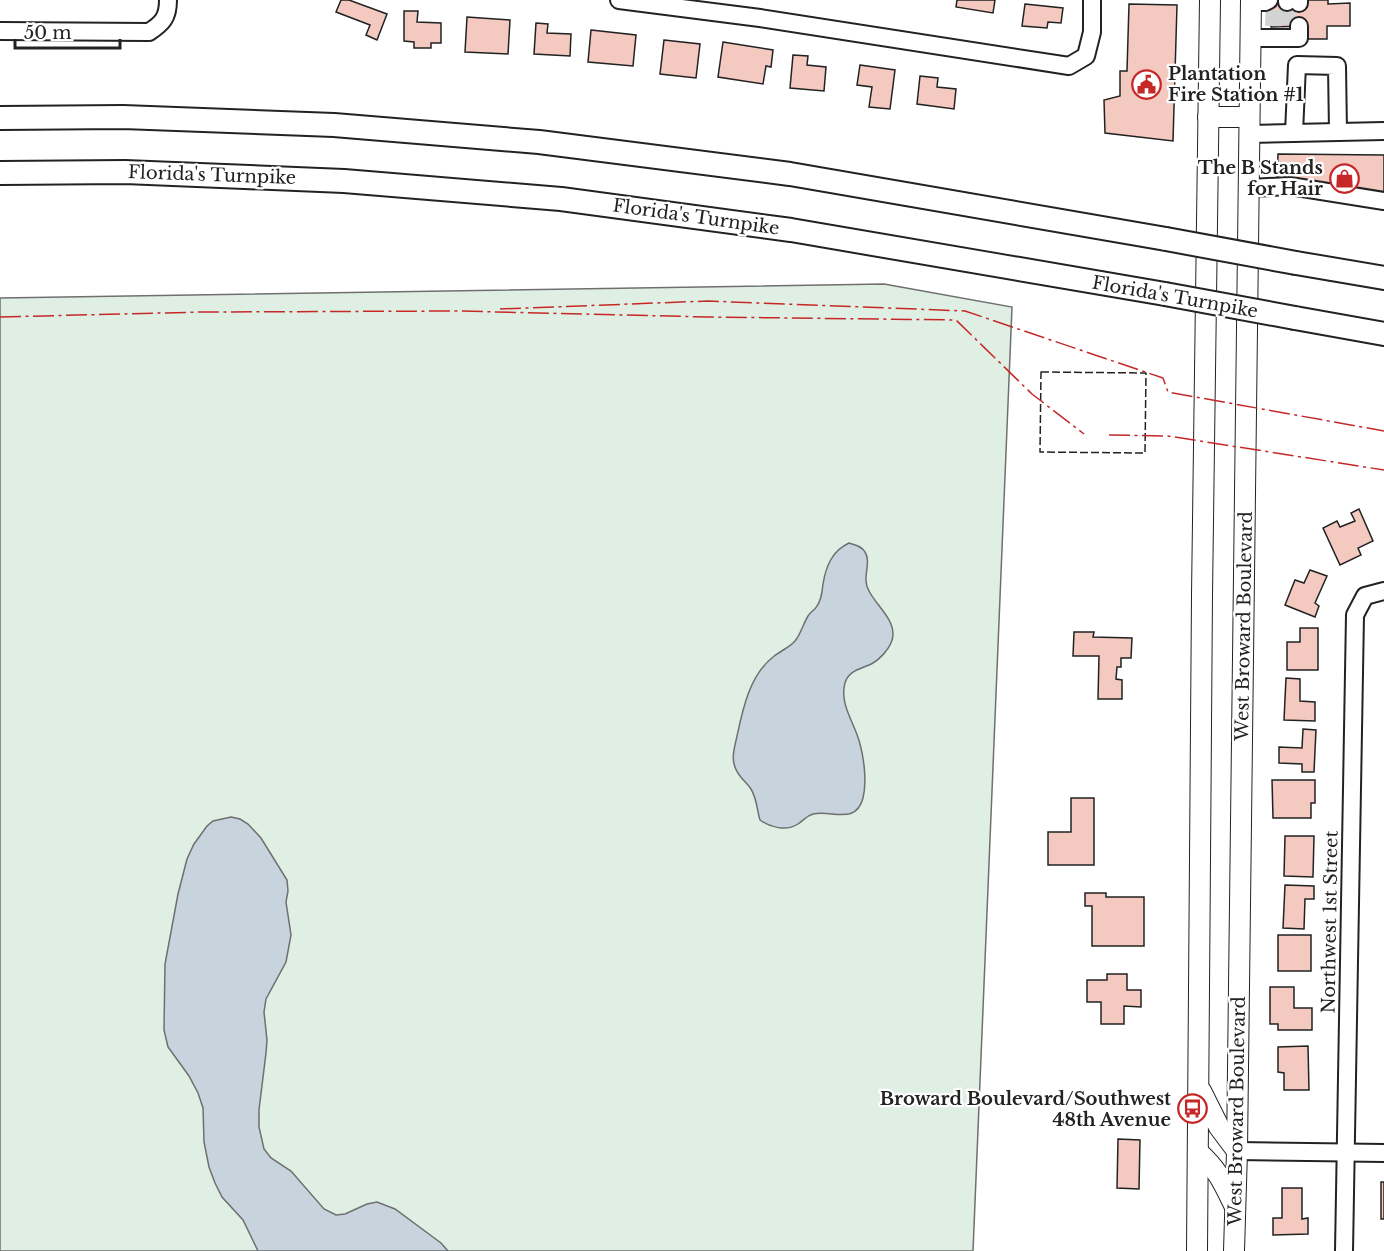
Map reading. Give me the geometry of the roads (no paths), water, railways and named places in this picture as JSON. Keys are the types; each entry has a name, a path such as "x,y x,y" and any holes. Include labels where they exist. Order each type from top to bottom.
{"highway":[{"path":"0,118 123,117 334,125 539,142 790,174 1384,278"},
{"name":"Florida's Turnpike","path":"0,173 124,172 333,180 561,199 791,230 1384,334"}],"main road":[{"name":"West Broward Boulevard","path":"1197,1251 1210,0"},
{"name":"West Broward Boulevard","path":"1234,1251 1251,38 1277,1"},
{"path":"1208,117 1249,126"},
{"path":"1198,1086 1219,1127 1237,1151"},
{"path":"1198,1152 1212,1165 1222,1180 1235,1208"}],"street":[{"path":"0,31 149,32 162,23 168,9 168,0"},
{"path":"619,0 760,18 1069,66 1086,56 1092,32 1092,0"},
{"path":"1251,38 1284,30"},
{"path":"1294,133 1297,65 1337,66 1338,132"},
{"path":"1249,126 1294,133 1384,131"},
{"path":"1249,188 1290,186 1384,201"},
{"name":"Northwest 1st Street","path":"1344,1251 1355,615 1365,596 1384,591"},
{"path":"1237,1151 1384,1153"}],"tunnel":[{"path":"1273,26 1274,2"},
{"path":"1287,2 1287,25"}],"place":[{"name":"Plantation Fire Station #1","path":"1147,84"},
{"name":"The B Stands for Hair","path":"1344,178"},
{"name":"Broward Boulevard/Southwest 48th Avenue","path":"1192,1109"}]}
